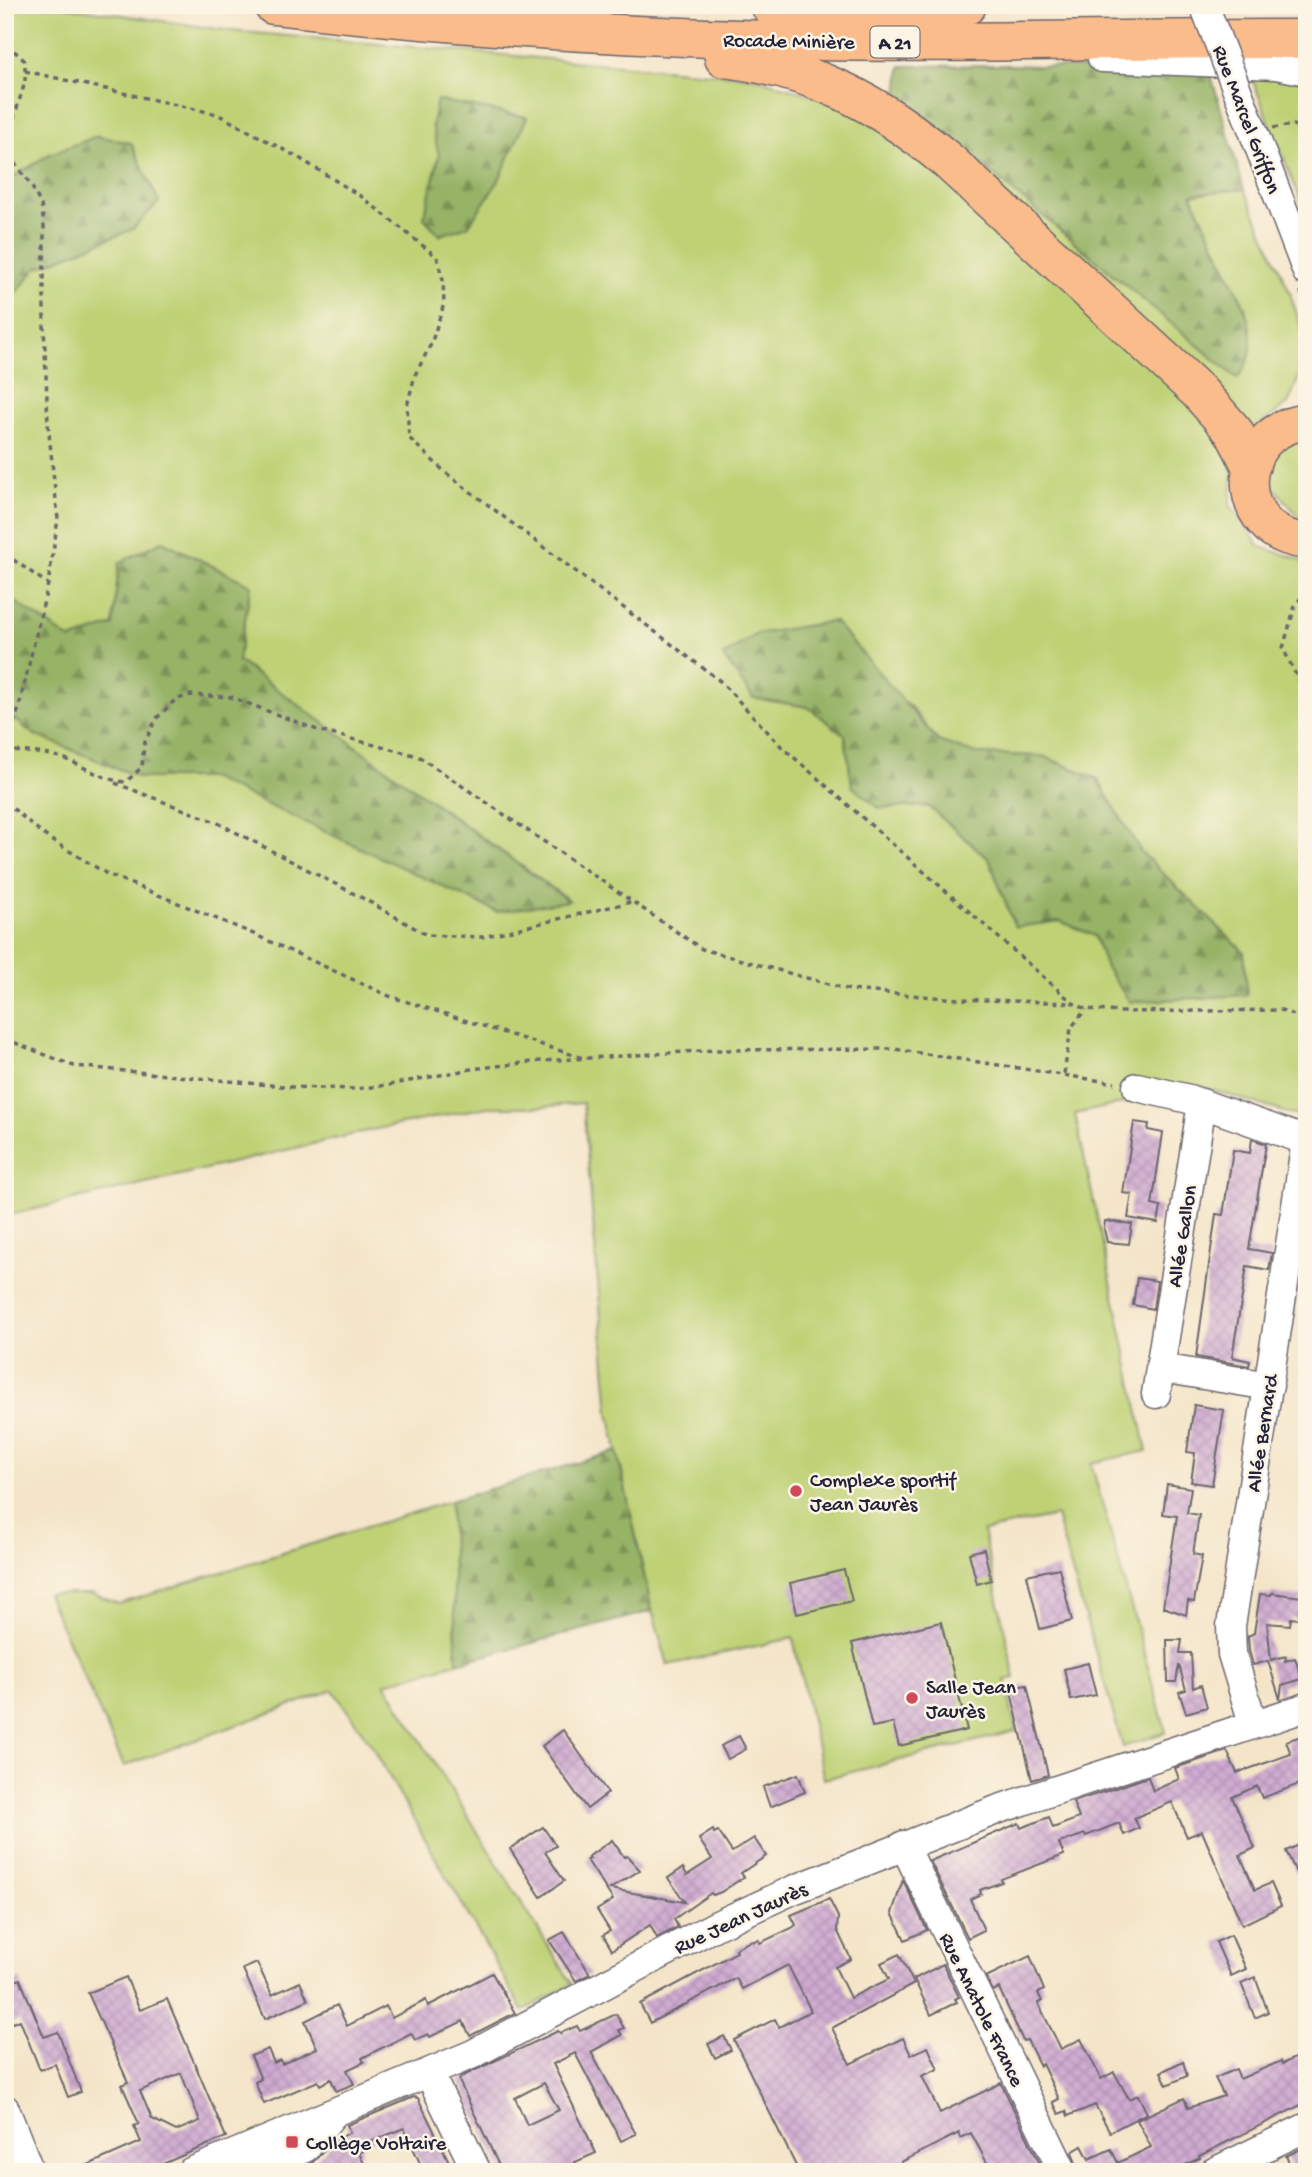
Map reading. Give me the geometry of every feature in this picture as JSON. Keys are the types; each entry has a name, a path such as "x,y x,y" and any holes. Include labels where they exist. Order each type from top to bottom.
{"highway":[{"name":"Rocade Minière","path":"273,5 483,26 667,37 936,41 1307,39"},
{"name":"Rocade Minière","path":"770,5 968,5"},
{"path":"483,26 546,42 761,64 821,81 871,105 911,131 947,160 1185,378 1234,432 1251,465"}],"main road":[{"path":"1303,410 1267,439 1257,451 1251,465 1249,488 1252,503 1260,517 1277,532 1291,539 1307,541"}],"street":[{"name":"Rue Marcel Griffon","path":"1204,5 1307,271"},
{"path":"936,41 1013,52 1276,65 1307,71"},
{"path":"1137,1087 1202,1103 1307,1141"},
{"name":"Allée Gallon","path":"1202,1103 1159,1381 1269,1386"},
{"name":"Allée Bernard","path":"1253,1723 1232,1654 1230,1636 1307,1141"},
{"name":"Rue Jean Jaurès","path":"191,2172 482,2050 743,1912 999,1809 1307,1707"},
{"name":"Rue Anatole France","path":"904,1846 1063,2172"},
{"path":"429,2073 477,2172"},
{"path":"5,2109 30,2172"},
{"path":"252,2172 305,2148 333,2113"},
{"path":"1214,2172 1307,2127"}],"path":[{"path":"5,48 11,48 25,61 25,82 8,137 15,164 30,183 41,205 44,224 48,424 58,519 48,584 18,711 5,751 22,751 63,759 110,781 216,822 427,934 482,937 632,902"},
{"path":"25,71 217,114 299,158 362,197 437,257 443,279 444,304 431,344 415,375 407,405 409,438 446,473 720,681 781,746 1073,1003 1086,1009 1155,1013 1280,1010 1307,1020"},
{"path":"1303,410 1301,392 1307,371"},
{"path":"5,554 48,584"},
{"path":"1307,589 1295,606 1283,648 1307,698"},
{"path":"110,781 126,782 142,767 144,744 156,719 175,700 190,695 231,697 320,731 418,756 702,948 850,990 958,999 1073,1003"},
{"path":"5,802 48,838 107,874 249,932 389,996 585,1058"},
{"path":"1064,1074 1071,1028 1086,1009"},
{"path":"5,1039 74,1066 291,1087 354,1089 471,1069 585,1058 716,1051 894,1049 1137,1087"}],"green space":[{"path":"5,5 53,5 231,31 753,77 856,109 898,95 1237,378 1246,309 1191,194 1244,189 1289,290 1303,334 1300,374 1288,404 1261,423 1234,458 1230,505 1260,547 1300,559 1307,568 1307,1119 1199,1086 1075,1114 1147,1451 1091,1463 1166,1732 1123,1747 1056,1516 983,1531 1015,1678 1005,1680 1016,1731 824,1779 793,1638 668,1665 652,1611 609,1413 583,1103 542,1107 487,1107 372,1130 5,1216 5,711 33,734 141,778 210,778 569,900 237,661 251,585 162,541 119,563 114,625 70,640 5,595 5,290 18,291 36,268 133,229 50,154 5,182","holes":["439,156 440,235 424,218","909,705 938,741 976,754 1043,756 1097,778 1141,852 1243,952 1106,968 1095,936 1060,921 1015,927 989,859 928,806 880,808 852,786 845,735 808,707"]},
{"path":"1009,65 1210,72 1244,189 1191,194 1237,291 1248,321 1251,350 1246,365 1237,378 898,95 901,66"},
{"path":"1251,76 1307,81 1307,217"},
{"path":"437,100 527,117 498,182 468,226 440,235 424,218 439,156 432,125"},
{"path":"97,136 131,143 159,202 133,229 36,268 18,291 5,290 5,182 50,154"},
{"path":"1307,437 1307,526 1264,476 1280,447"},
{"path":"162,541 251,585 238,661 569,901 497,912 210,778 141,778 33,734 5,711 5,595 71,640 113,625 119,563"},
{"path":"834,621 938,741 976,754 1043,756 1097,779 1141,852 1244,952 1247,995 1130,1002 1106,968 1095,936 1060,921 1015,927 989,859 928,806 879,808 852,786 845,735 808,707 753,698 723,656 757,634"},
{"path":"617,1451 652,1611 457,1663 450,1501"},
{"path":"450,1501 457,1663 385,1683 572,1984 523,2011 372,1746 333,1690 124,1766 47,1594 93,1594 119,1604"}],"building":[{"path":"1134,1122 1149,1124 1148,1130 1163,1133 1152,1205 1161,1207 1158,1223 1128,1218 1132,1194 1123,1193"},
{"path":"1252,1139 1266,1144 1249,1249 1272,1253 1269,1270 1247,1266 1232,1357 1250,1361 1249,1366 1196,1357 1216,1214 1223,1215 1233,1150 1250,1153"},
{"path":"1105,1221 1132,1224 1129,1244 1107,1242"},
{"path":"1137,1278 1157,1281 1153,1309 1133,1305"},
{"path":"1194,1405 1224,1410 1212,1485 1191,1482 1195,1453 1187,1452"},
{"path":"1167,1484 1191,1488 1187,1513 1199,1515 1193,1554 1202,1556 1194,1602 1188,1601 1186,1615 1163,1607 1177,1516 1163,1514"},
{"path":"984,1549 991,1580 977,1584 969,1553"},
{"path":"1059,1568 1072,1621 1040,1629 1027,1575"},
{"path":"844,1570 852,1601 797,1614 790,1583"},
{"path":"1260,1594 1302,1597 1299,1619 1291,1618 1290,1625 1267,1623 1271,1660 1286,1656 1285,1661 1295,1658 1302,1679 1282,1685 1280,1699 1268,1661 1253,1665 1249,1651 1248,1636 1254,1633"},
{"name":"Salle Jean Jaurès","path":"941,1622 967,1730 899,1746 893,1723 872,1727 852,1643"},
{"path":"1167,1640 1182,1640 1180,1653 1191,1653 1193,1688 1201,1685 1207,1707 1186,1713 1179,1692 1186,1690 1179,1665 1176,1682 1168,1682"},
{"path":"1088,1663 1096,1695 1071,1700 1064,1669"},
{"path":"1027,1685 1048,1775 1032,1780 1010,1688"},
{"path":"563,1730 608,1793 587,1809 542,1746"},
{"path":"1307,1734 1307,1777 1300,1779 1302,1783 1262,1798 1257,1786 1232,1797 1255,1848 1240,1855 1255,1890 1271,1883 1281,1906 1242,1925 1202,1831 1187,1837 1172,1802 1134,1818 1139,1828 1124,1835 1119,1823 1059,1843 1064,1855 980,1890 981,1894 970,1899 984,1930 968,1938 930,1861 1019,1823 1021,1828 1049,1817 1053,1828 1079,1818 1073,1802 1148,1777 1153,1791 1179,1779 1175,1768 1227,1751 1237,1773 1291,1754 1286,1741"},
{"path":"739,1736 746,1749 728,1759 721,1746"},
{"path":"798,1774 805,1792 770,1807 763,1787"},
{"path":"543,1827 556,1846 545,1852 564,1881 541,1897 510,1849"},
{"path":"713,1830 714,1833 718,1831 732,1852 754,1838 766,1856 741,1873 744,1877 721,1892 713,1895 711,1893 674,1919 678,1927 657,1938 650,1925 612,1950 603,1935 610,1931 597,1910 613,1900 587,1860 590,1859 588,1857 612,1840 624,1857 627,1856 640,1870 610,1889 685,1902 668,1878 683,1868 687,1875 712,1859 699,1839"},
{"path":"1301,1844 1307,1858 1307,1896 1286,1851"},
{"path":"903,1880 927,1930 905,1940 892,1913"},
{"path":"829,1899 838,1917 837,1930 851,1959 835,1967 850,1998 889,1979 881,1963 899,1954 914,1984 832,2028 850,2064 903,2038 911,2055 928,2047 938,2069 922,2076 940,2113 1001,2083 1044,2172 992,2172 971,2133 961,2138 959,2133 901,2162 905,2172 799,2172 734,2040 775,2019 779,2027 811,2011 788,1965 742,1989 736,1978 650,2023 640,2004 737,1952 735,1949 752,1940 753,1942 758,1939 760,1943 792,1928 796,1925 791,1915"},
{"path":"564,1932 590,1974 576,1981 549,1940"},
{"path":"1231,1935 1246,1969 1231,1976 1216,1942"},
{"path":"1030,1956 1044,1990 1038,1993 1042,2001 1038,2003 1061,2049 1081,2039 1101,2079 1114,2072 1129,2099 1138,2095 1147,2113 1110,2132 1095,2105 1068,2116 1066,2111 1059,2114 1053,2102 1059,2099 1042,2064 1040,2066 1027,2040 1023,2041 999,1988 993,1991 986,1977"},
{"path":"257,1963 272,1995 300,1982 308,2000 265,2019 243,1969"},
{"path":"943,1964 959,1997 955,1999 957,2002 931,2015 914,1979"},
{"path":"492,1973 515,2013 470,2036 463,2021 430,2037 428,2034 415,2040 411,2033 362,2058 364,2062 347,2070 354,2084 336,2091 331,2079 320,2085 318,2081 264,2104 255,2082 261,2079 251,2056 268,2049 274,2063 280,2060 282,2064 317,2048 305,2021 337,2005 347,2026 386,2006 392,2018 426,2000 428,2006"},
{"path":"126,1977 140,2010 167,1999 226,2137 144,2172 72,2172 141,2142 134,2126 139,2124 122,2085 128,2082 88,1993","holes":["181,2073 200,2121 176,2131 152,2119 140,2091"]},
{"path":"1255,1977 1268,2012 1255,2018 1241,1983"},
{"path":"20,1979 44,2037 58,2032 81,2092 68,2097 55,2064 40,2070 20,2020 5,2026 5,1985"},
{"path":"616,2014 624,2028 619,2030 622,2035 591,2052 636,2134 621,2141 575,2053 553,2064 596,2153 575,2162 579,2172 502,2172 459,2081 461,2077 558,2031 560,2033 577,2026 580,2031","holes":["544,2083 559,2110 527,2125 515,2098"]},
{"path":"724,2036 731,2050 715,2058 708,2044"},
{"path":"1307,2052 1307,2102 1199,2156 1200,2158 1183,2166 1184,2168 1175,2172 1079,2172 1072,2152 1082,2146 1089,2159 1111,2149 1118,2163 1151,2147 1137,2120 1184,2098 1188,2108 1224,2096 1215,2078 1236,2069 1240,2079"},
{"path":"1183,2061 1187,2076 1167,2085 1161,2072"},
{"path":"414,2097 418,2098 454,2172 424,2172 404,2128 361,2146 363,2151 359,2153 368,2172 293,2172 312,2163 329,2145 350,2132 347,2125"},
{"path":"1307,2146 1307,2168 1293,2172 1286,2156"}],"place":[{"name":"Complexe sportif Jean Jaurès","path":"796,1491"},
{"name":"Salle Jean Jaurès","path":"912,1698"},
{"name":"Collège Voltaire","path":"292,2142"}]}
